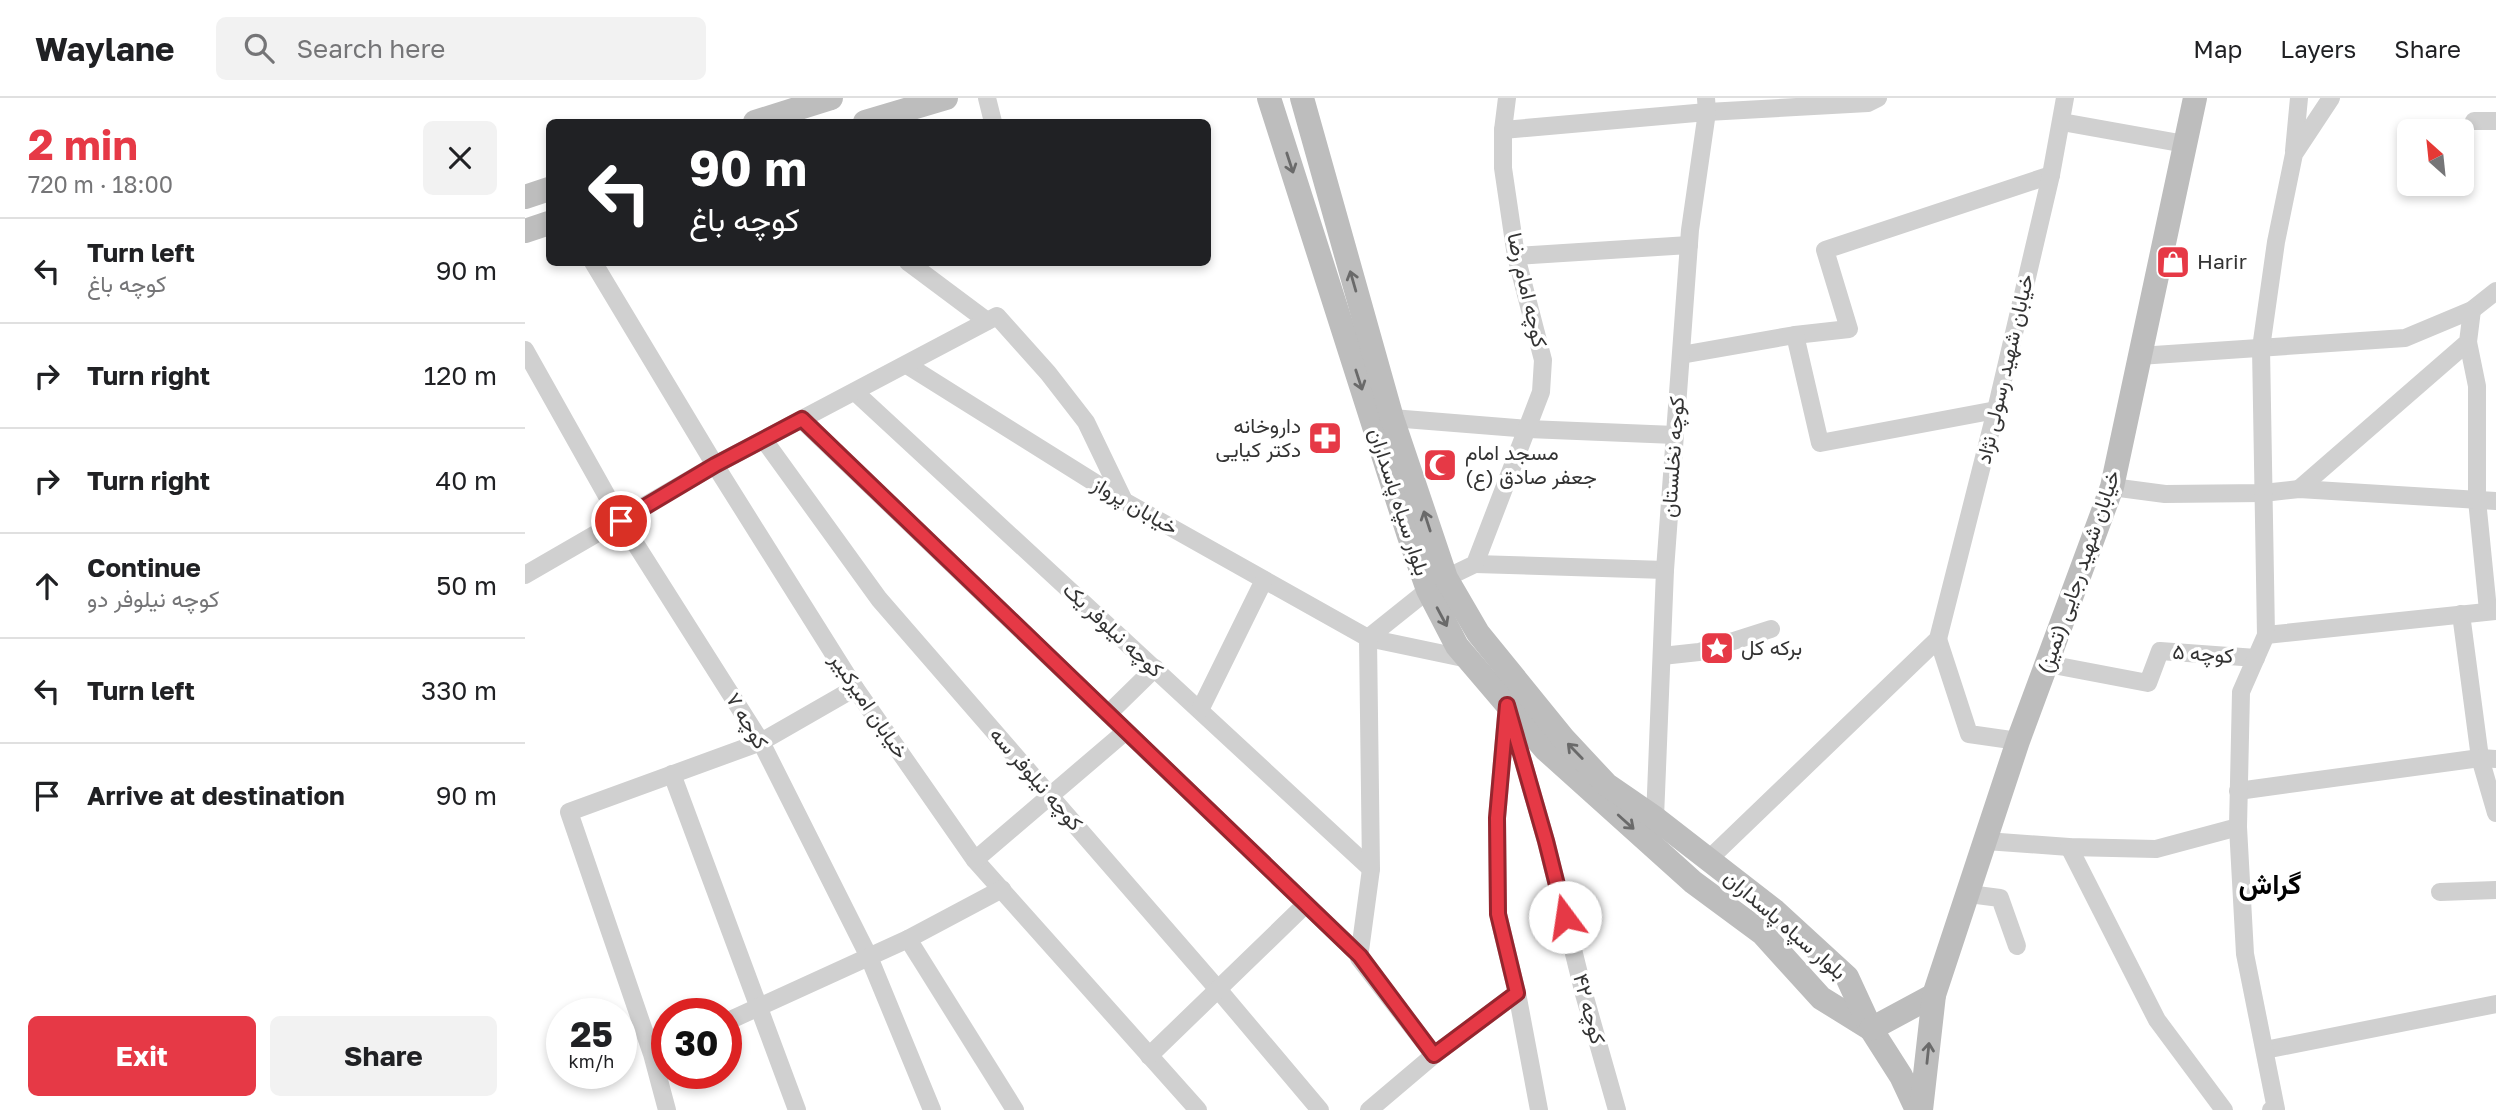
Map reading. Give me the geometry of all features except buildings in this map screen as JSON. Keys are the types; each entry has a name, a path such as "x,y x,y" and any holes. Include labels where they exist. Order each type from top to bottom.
{"main road":[{"path":"764,119 831,98"},
{"path":"875,119 946,98"},
{"name":"بلوار سپاه پاسداران","path":"1269,98 1457,646 1545,749 1693,882 1762,933 1821,998 1871,1029"},
{"name":"بلوار سپاه پاسداران","path":"1302,98 1437,584 1563,739 1607,785 1655,818 1775,911 1847,977 1871,1029"},
{"name":"خیابان شهید رجایی (تمیز)","path":"1919,1110 1934,995 2018,741 2112,487 2195,98"},
{"path":"525,197 546,190"},
{"path":"525,231 546,224"},
{"path":"1919,1110 1871,1029 1934,995"}],"street":[{"path":"986,98 992,119"},
{"name":"کوچه امام رضا","path":"1475,564 1541,392 1543,360 1517,256 1503,168 1503,130 1507,98"},
{"path":"1503,130 1706,105 1868,103 1878,98"},
{"name":"خیابان شهید رسولی نژاد","path":"1938,639 1996,410 2051,175 2065,98"},
{"path":"2270,1110 2276,1109 2245,954 2238,791 2241,692 2266,635 2260,348 2276,242 2294,154 2299,98"},
{"path":"2294,154 2331,98"},
{"name":"کوچه نخلستان","path":"1655,818 1665,570 1689,244 1706,105"},
{"path":"2475,121 2496,121"},
{"path":"2062,122 2185,144"},
{"path":"1681,355 1795,335 1849,330 1825,250 2051,175"},
{"path":"1517,256 1689,244"},
{"name":"خیابان امیرکبیر","path":"595,266 715,465 855,688 975,860 1198,1110"},
{"path":"913,266 987,321"},
{"path":"2139,356 2405,338 2472,310 2496,291"},
{"path":"2266,635 2492,610 2477,500 2477,386 2468,342 2472,310"},
{"path":"525,575 715,465 997,316 1056,383 1086,422 1124,501"},
{"path":"1795,335 1820,443 1996,410"},
{"path":"2299,489 2468,342"},
{"name":"کوچه ۷","path":"525,350 621,521 761,742 869,957 932,1110"},
{"name":"خیابان پرواز","path":"907,365 1124,501 1368,638 1468,659"},
{"path":"2477,386 2496,387"},
{"name":"کوچه نیلوفر یک","path":"855,392 1371,869"},
{"path":"1392,418 1528,429 1675,435"},
{"path":"802,419 1360,956 1434,1055"},
{"name":"کوچه نیلوفر سه","path":"764,440 879,599 1320,1110"},
{"path":"2112,487 2165,494 2263,494 2299,489 2496,501"},
{"path":"1360,956 1371,869 1368,638 1437,584 1475,564 1665,570"},
{"path":"1200,710 1264,580"},
{"path":"2461,614 2496,813"},
{"path":"1662,656 1699,652 1772,629"},
{"path":"1709,859 1938,639 1969,734 2018,741"},
{"name":"کوچه ۵","path":"2048,664 2148,683 2160,651 2256,658"},
{"path":"1108,714 1155,668"},
{"path":"651,1030 569,812 761,742 855,688"},
{"path":"1507,705 1497,818 1498,914 1517,993 1539,1110"},
{"name":"کوچه ۴۲","path":"1507,705 1617,1110"},
{"path":"975,860 1126,731"},
{"path":"2238,791 2488,758"},
{"path":"672,774 797,1110"},
{"path":"1986,841 2156,849 2238,827"},
{"path":"2069,847 2157,1020 2224,1110"},
{"path":"742,1016 908,939 1002,889"},
{"path":"2439,891 2496,890"},
{"path":"1969,894 2000,898 2017,946"},
{"path":"1149,1056 1306,904"},
{"path":"908,939 1015,1110"},
{"path":"1369,1110 1434,1055 1517,993"},
{"path":"2265,1050 2496,1004"},
{"path":"664,1089 667,1110"}],"place":[{"name":"Harir","path":"2173,262"},
{"name":"داروخانه دکتر کیایی","path":"1325,438"},
{"name":"مسجد امام جعفر صادق (ع)","path":"1440,465"},
{"name":"برکه کل","path":"1717,648"}],"district":[{"name":"گراش","path":"2270,884"}],"route":[{"path":"621,521 715,465 802,419 1360,956 1434,1055 1517,993 1498,914 1497,818 1507,705 1565,917"}]}
